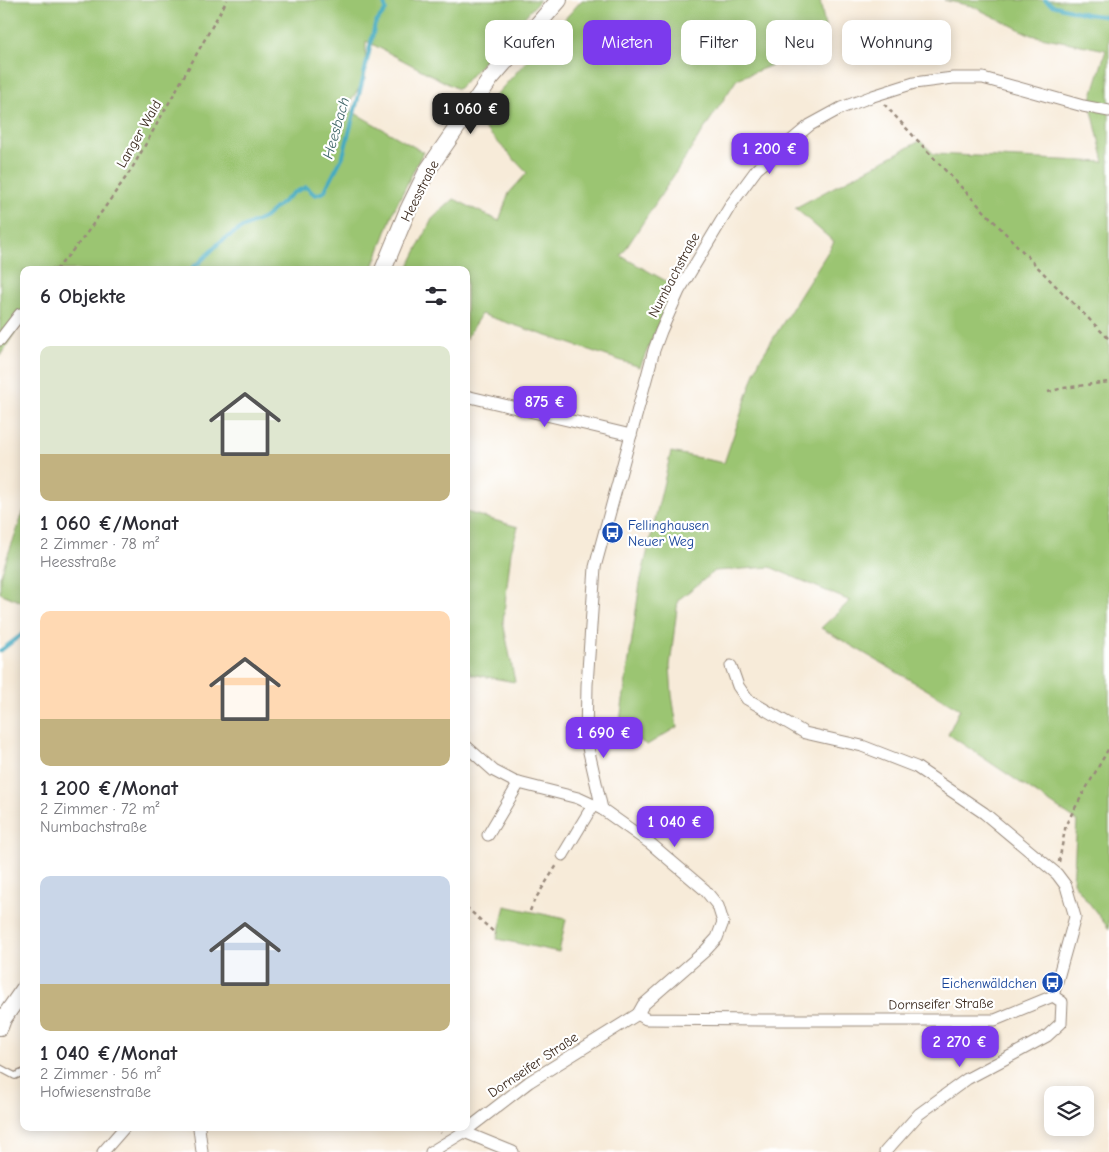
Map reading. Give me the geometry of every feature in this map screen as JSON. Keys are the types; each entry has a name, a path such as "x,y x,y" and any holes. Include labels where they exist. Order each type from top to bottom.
{"main road":[{"name":"Heesstraße","path":"386,266 407,212 427,172 491,78 559,0"},
{"path":"0,1026 20,995"}],"street":[{"name":"Numbachstraße","path":"597,807 586,739 587,684 595,567 654,350 661,331 679,291 732,203 757,169 810,125 841,108 914,83 953,78 983,78 1083,106 1109,110"},
{"path":"0,340 20,314"},
{"path":"470,397 631,435"},
{"path":"731,666 738,686 748,699 805,733 862,746 916,767 984,813 1057,874 1066,886 1075,917 1053,996 1062,1002 1061,1023 1046,1036 967,1079 935,1102 920,1114 885,1152"},
{"path":"470,750 494,771 519,783 578,798 597,807 651,844 704,890 718,906 723,922 717,938 643,1006 638,1014"},
{"path":"488,835 519,783"},
{"path":"563,855 597,807"},
{"name":"Dornseifer Straße","path":"470,1127 529,1082 638,1014 646,1019 996,1020 1053,996"},
{"path":"103,1152 121,1131"},
{"path":"199,1131 202,1152"},
{"path":"464,1132 513,1152"},
{"name":"Dornseifer Straße","path":"431,1152 464,1132"}],"lane":[{"path":"0,1068 15,1076 20,1074"}],"path":[{"name":"Langer Wald","path":"59,266 84,237 131,170 227,0"},
{"path":"878,94 888,108 943,168 1109,339"},
{"path":"1048,392 1063,388 1109,382"},
{"path":"1057,874 1066,824 1109,748"},
{"path":"530,912 534,902 563,855"},
{"path":"470,911 496,934"}],"green space":[{"path":"0,0 540,0 522,20 485,20 485,60 458,89 366,41 365,79 346,108 423,152 394,210 373,266 20,266 20,324 0,356"},
{"path":"582,0 820,0 824,20 766,20 766,65 772,65 737,79 621,256 675,286 640,367 481,314 470,332 470,266 409,266 432,219 454,199 499,221 509,193 527,173 475,118 523,65 573,65 573,20 564,20"},
{"path":"944,0 1109,0 1109,929 1073,882 1077,821 948,734 960,709 821,628 850,601 770,567 715,571 678,600 670,666 677,727 647,745 619,728 640,583 671,452 724,463 759,361 834,242 795,208 920,141 934,154 1104,162 1090,102 1106,50 1031,35 972,6"},
{"path":"470,513 518,527 511,551 503,622 515,682 471,674"},
{"path":"20,521 20,601 0,593 0,577"},
{"path":"505,906 566,919 559,952 497,939"}],"waterway":[{"name":"Heesbach","path":"194,266 220,242 242,228 264,218 293,193 306,187 315,195 324,192 343,156 375,24 386,10 383,0"},
{"path":"1045,0 1052,5 1086,14 1109,17"},
{"name":"Heesbach","path":"0,651 20,636"}],"place":[{"name":"Fellinghausen Neuer Weg","path":"612,533"},
{"name":"Eichenwäldchen","path":"1053,983"}]}
